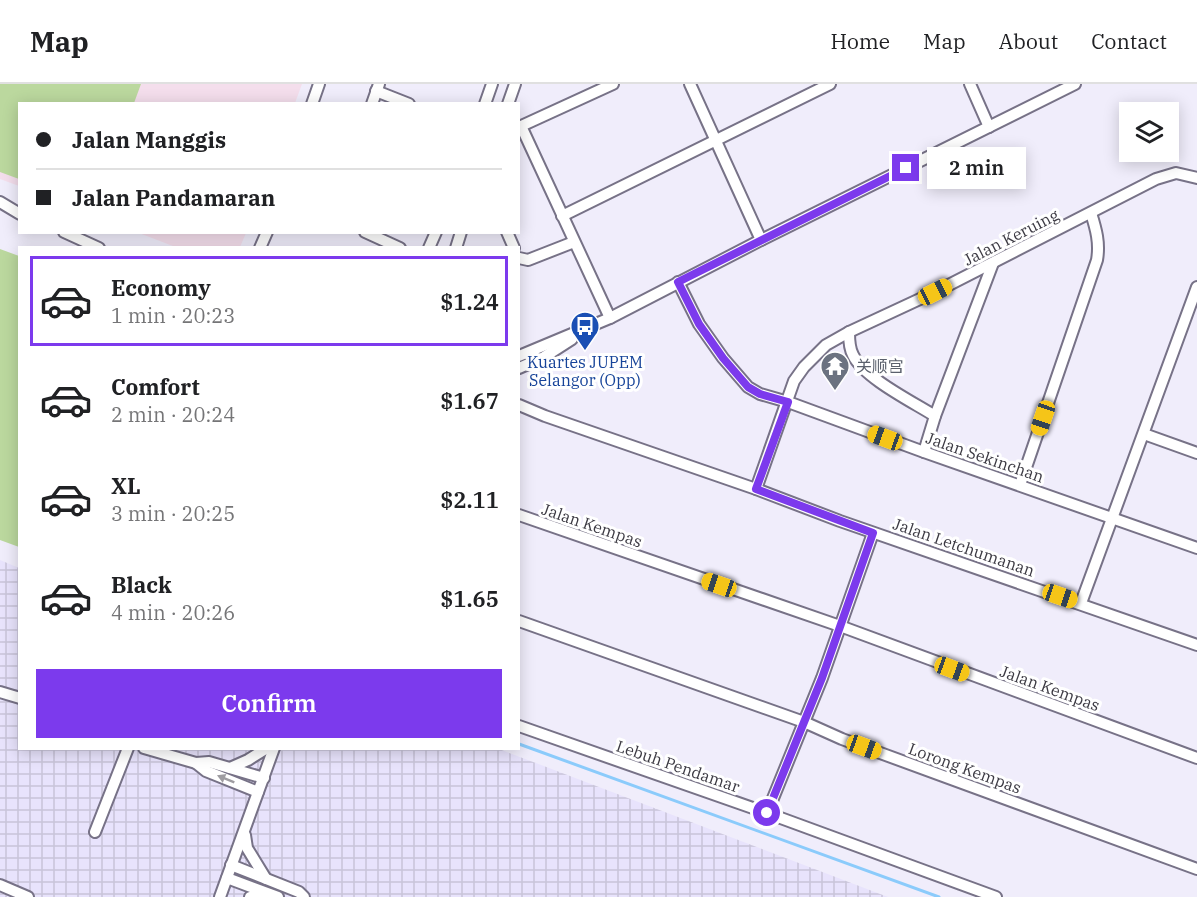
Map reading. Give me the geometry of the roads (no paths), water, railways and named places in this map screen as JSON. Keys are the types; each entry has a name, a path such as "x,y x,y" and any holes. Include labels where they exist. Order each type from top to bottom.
{"street":[{"path":"313,102 319,84"},
{"path":"486,102 492,84"},
{"path":"509,102 515,84"},
{"path":"610,318 520,127 613,84"},
{"path":"690,84 761,240"},
{"path":"562,216 830,84"},
{"path":"970,84 990,127"},
{"path":"520,356 610,318 1075,84"},
{"path":"378,88 405,102"},
{"name":"Jalan Keruing","path":"756,489 794,381 804,367 826,345 1156,179 1176,173 1197,178"},
{"path":"1020,485 1097,260 1098,236 1091,213"},
{"path":"68,234 95,246"},
{"path":"369,234 396,246"},
{"path":"520,258 528,260 574,242"},
{"path":"924,452 935,416 993,263"},
{"name":"Jalan Sekinchan","path":"678,282 699,324 723,358 748,387 760,394 1197,548"},
{"path":"1081,603 1197,287"},
{"path":"520,368 544,357 584,330"},
{"path":"849,332 852,354 860,364 882,383 935,416"},
{"name":"Jalan Letchumanan","path":"520,405 873,533 1197,645"},
{"path":"1144,434 1197,453"},
{"name":"Jalan Kempas","path":"520,515 840,627 1197,759"},
{"path":"767,813 840,627 873,533"},
{"name":"Lorong Kempas","path":"520,621 804,722 842,739 1197,869"},
{"path":"0,692 18,698"},
{"name":"Lebuh Pendamar","path":"520,726 996,897"},
{"path":"95,832 127,750"},
{"path":"151,750 196,763 209,762 264,778"},
{"path":"230,768 264,750"},
{"path":"219,897 273,750"},
{"path":"196,763 206,771 258,792"},
{"path":"245,831 247,848 266,879"},
{"path":"231,865 299,892 304,897"},
{"path":"227,878 278,897"},
{"path":"0,885 28,897"},
{"path":"250,897 265,892"}],"waterway":[{"path":"520,744 939,897"}],"place":[{"name":"Kuartes JUPEM Selangor (Opp)","path":"585,352"},
{"name":"关顺宫","path":"835,392"}]}
